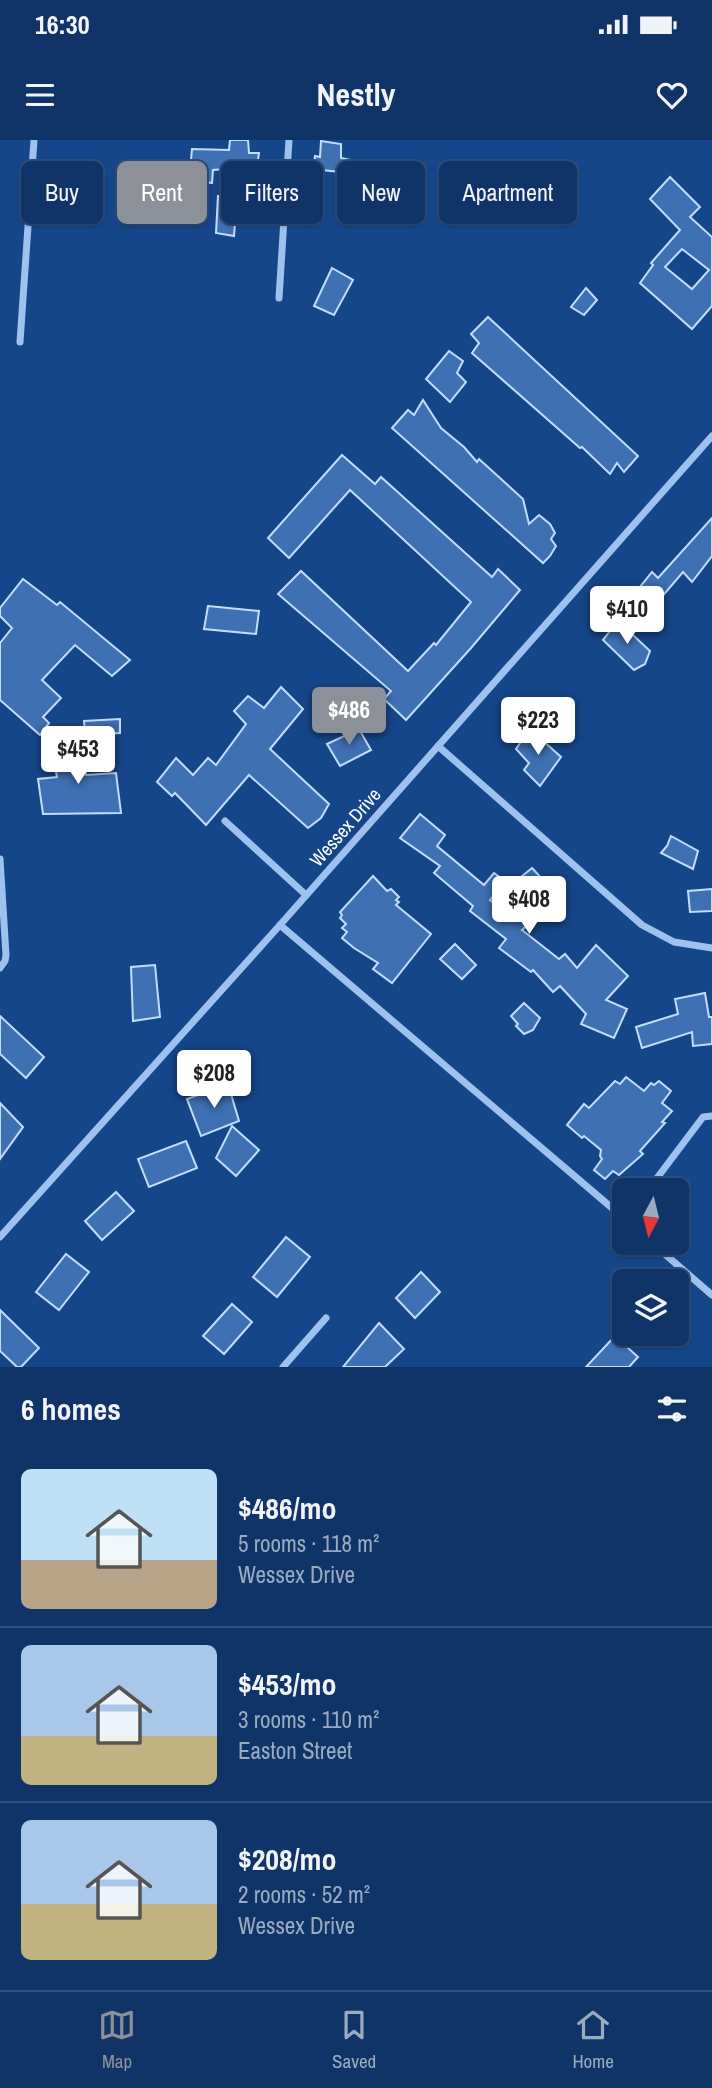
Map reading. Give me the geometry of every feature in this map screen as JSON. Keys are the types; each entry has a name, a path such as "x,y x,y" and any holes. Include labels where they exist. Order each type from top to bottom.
{"street":[{"path":"20,342 34,140"},
{"path":"279,298 289,140"},
{"name":"Wessex Drive","path":"0,1237 712,436"},
{"path":"438,746 642,925 674,942 712,948"},
{"path":"225,821 306,895"},
{"path":"0,859 6,955 0,968"},
{"path":"280,925 612,1208"},
{"path":"657,1178 704,1117 712,1116"},
{"path":"666,1255 712,1296"},
{"path":"283,1367 326,1318"}],"building":[{"path":"230,140 248,140 249,153 259,153 258,161 221,161 221,169 213,170 212,183 207,183 207,161 191,161 192,149 229,150"},
{"path":"321,141 341,144 341,158 351,160 337,161 337,172 323,170 323,161 314,161 315,156 320,157"},
{"path":"670,177 700,207 690,217 712,237 712,306 692,329 640,283 653,265 651,263 680,230 650,199","holes":["682,249 709,270 692,289 665,267"]},
{"path":"218,196 221,196 221,224 235,224 234,236 216,233"},
{"path":"332,268 353,280 334,315 314,306"},
{"path":"586,288 597,300 584,315 571,307"},
{"path":"488,317 638,456 624,472 617,463 610,474 472,353 479,343 471,334"},
{"path":"449,351 463,361 457,373 466,382 450,402 426,379"},
{"path":"423,400 441,428 477,462 479,459 523,499 529,524 539,515 550,524 555,533 551,539 556,546 543,563 392,428 408,410 414,415"},
{"path":"342,455 375,484 381,477 492,577 498,569 520,590 406,720 384,699 391,691 278,594 301,571 408,671 434,643 436,645 471,602 350,490 289,558 268,538"},
{"path":"712,518 712,556 692,582 683,572 648,613 632,597 652,572 658,578"},
{"path":"23,579 57,605 60,602 130,660 112,676 75,645 42,680 61,698 43,717 49,723 40,735 0,700 0,643 12,628 0,616 0,608"},
{"path":"208,606 259,611 256,634 204,629"},
{"path":"618,621 650,651 645,664 634,670 603,640"},
{"path":"281,687 303,709 270,749 329,804 321,818 308,828 249,775 206,825 175,793 172,796 157,782 176,758 193,775 208,758 216,765 246,724 234,711 248,696 264,708"},
{"path":"120,719 120,733 85,734 84,721"},
{"path":"359,729 371,750 340,766 327,744"},
{"path":"530,729 561,757 540,786 524,770 529,763 516,749"},
{"path":"84,742 86,775 116,773 121,813 43,814 38,779 57,777 51,745"},
{"path":"420,814 445,835 437,846 484,885 494,873 505,881 490,900 508,914 532,891 548,907 522,930 559,959 565,954 577,968 596,945 628,976 606,1000 627,1009 614,1038 581,1024 586,1014 560,986 553,992 533,970 531,972 499,948 506,939 470,911 473,906 434,873 440,866 400,838"},
{"path":"671,836 698,851 693,869 661,853"},
{"path":"532,868 544,881 528,895 516,881"},
{"path":"373,876 387,891 391,889 399,897 396,905 431,934 392,983 373,969 378,963 342,938 347,932 342,928 346,924 340,918 340,912"},
{"path":"712,889 712,911 690,912 688,891"},
{"path":"455,944 476,965 462,979 440,959"},
{"path":"155,965 160,1017 133,1021 131,967"},
{"path":"705,993 709,1017 712,1017 712,1044 693,1046 692,1032 642,1048 636,1027 678,1014 675,999"},
{"path":"524,1003 540,1018 533,1030 524,1034 511,1016"},
{"path":"0,1016 44,1057 26,1078 0,1054"},
{"path":"626,1077 644,1091 651,1083 654,1085 659,1081 671,1091 662,1103 672,1111 640,1151 643,1154 619,1175 613,1171 605,1179 594,1170 602,1159 601,1150 567,1125 584,1104 589,1108 615,1081 620,1084"},
{"path":"228,1084 239,1121 201,1136 187,1099"},
{"path":"0,1103 23,1127 0,1159"},
{"path":"232,1126 259,1150 236,1176 216,1158"},
{"path":"186,1141 197,1168 149,1187 138,1159"},
{"path":"116,1192 134,1211 102,1240 85,1221"},
{"path":"286,1237 310,1257 277,1297 253,1277"},
{"path":"66,1254 89,1272 59,1310 36,1292"},
{"path":"421,1272 440,1292 415,1318 396,1298"},
{"path":"232,1304 252,1322 224,1354 203,1336"},
{"path":"0,1310 39,1348 21,1367 17,1367 0,1351"},
{"path":"379,1323 404,1349 385,1367 343,1367"},
{"path":"612,1339 612,1346 626,1346 638,1357 629,1367 586,1367"}]}
